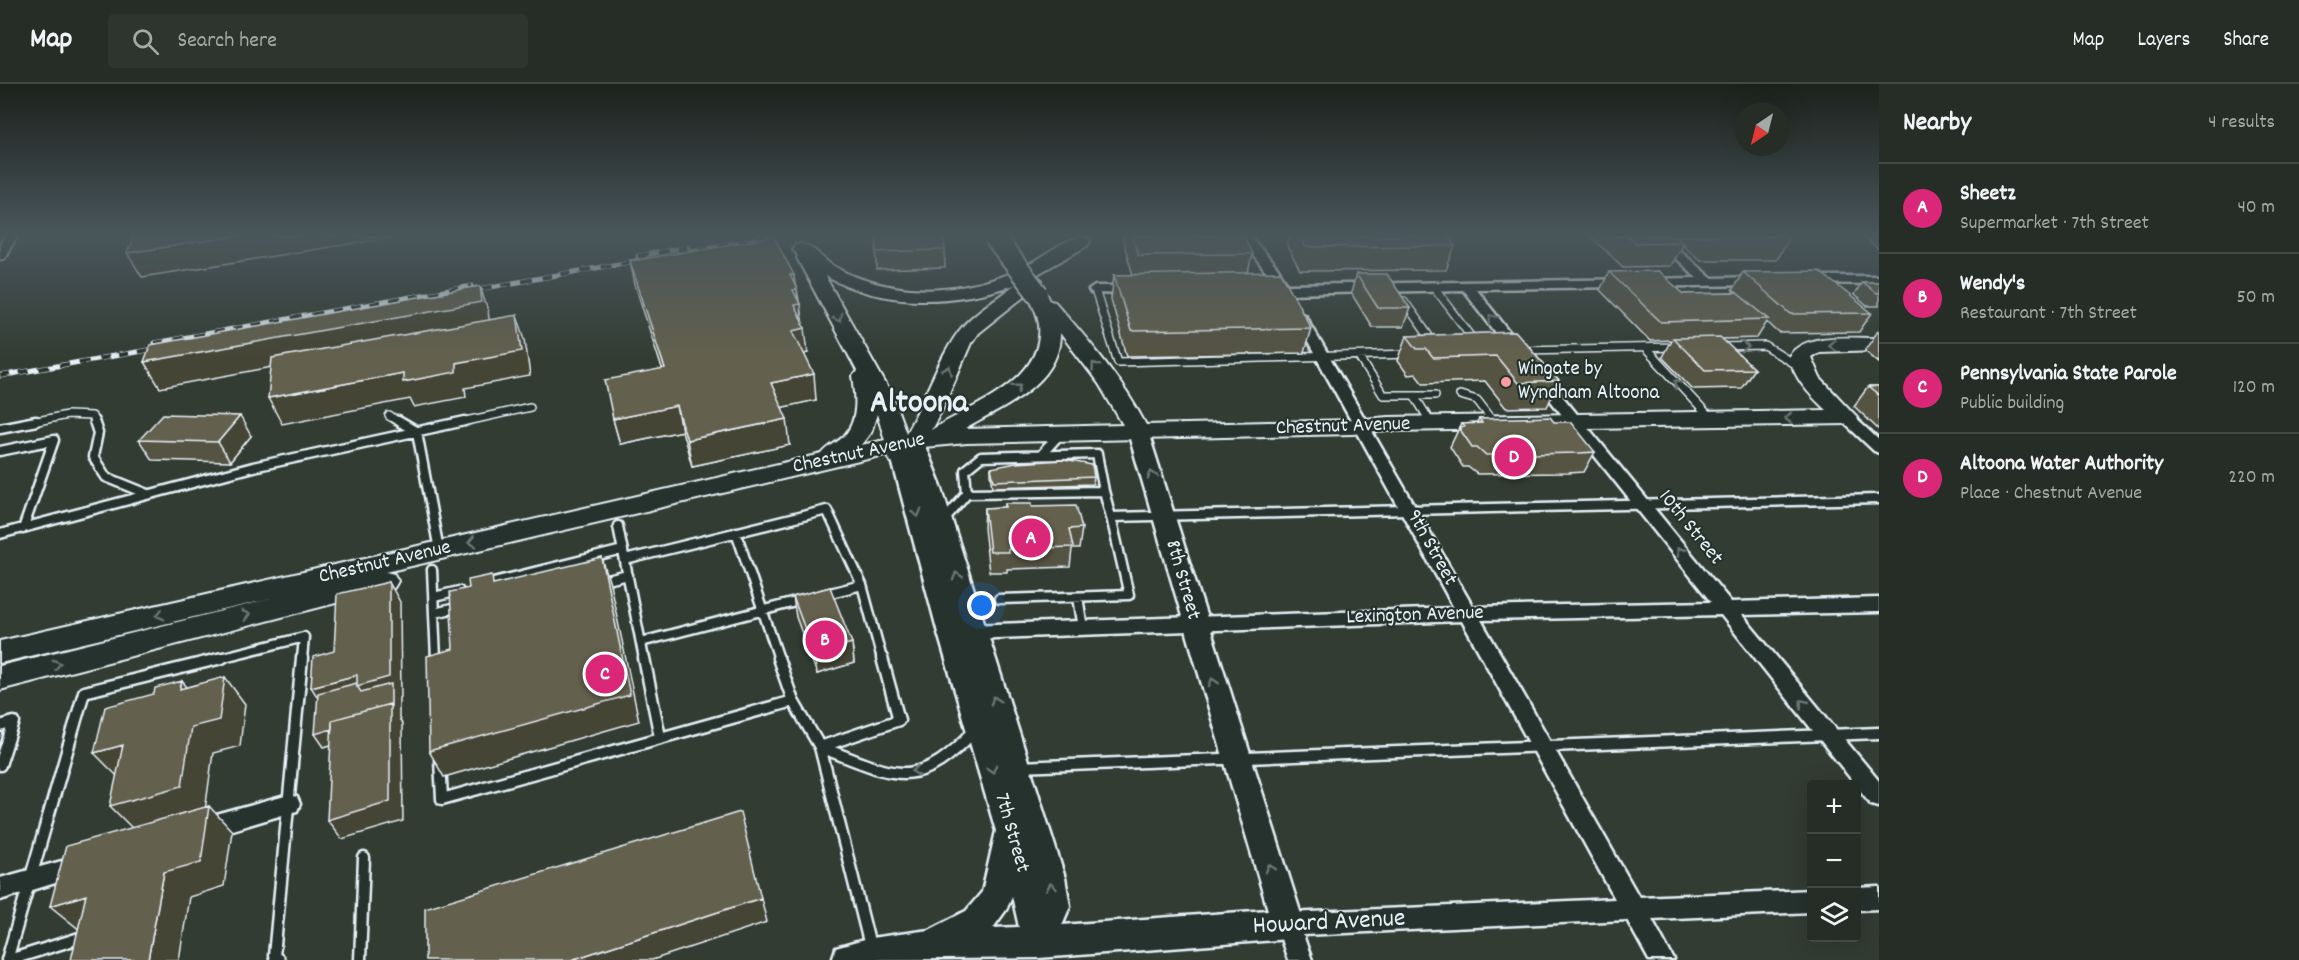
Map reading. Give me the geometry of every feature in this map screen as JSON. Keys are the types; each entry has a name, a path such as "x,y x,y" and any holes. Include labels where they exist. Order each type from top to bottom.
{"main road":[{"name":"7th Street","path":"816,277 855,350 912,446 941,523 979,726 1011,830 1038,946"},
{"path":"841,277 901,293 946,294 983,288 1017,277"},
{"name":"8th Street","path":"1025,277 1112,388 1128,410 1138,432 1288,924"},
{"path":"912,446 961,344 971,329 1038,277"},
{"path":"912,446 1018,388 1035,372 1047,356 1052,338 1051,321 1038,294"},
{"path":"1846,417 1817,388 1802,368 1800,356 1815,346 1879,344"},
{"path":"823,461 854,440 867,416 864,377 855,350"},
{"path":"1112,388 1141,410 1157,417 1174,423 1226,431"},
{"name":"Chestnut Avenue","path":"0,678 299,601 436,560 823,461 912,446 1061,433 1226,431 1431,423 1846,417"},
{"name":"7th Street","path":"912,446 963,632 1016,767 1050,878 1054,906 1038,946"},
{"name":"Chestnut Avenue","path":"0,652 436,560 622,545 863,468 912,446"},
{"path":"928,946 961,933 982,919 996,900 1011,830"},
{"name":"Howard Avenue","path":"860,956 928,946 1038,946 1288,924"}],"street":[{"name":"9th Street","path":"1277,277 1364,427 1662,960"},
{"path":"1702,277 1707,281"},
{"path":"1260,289 1776,280"},
{"path":"1799,280 1879,280"},
{"name":"10th Street","path":"1467,286 1511,350 1575,421 1879,797"},
{"path":"1095,290 1143,290"},
{"path":"1846,417 1879,448"},
{"name":"Lexington Avenue","path":"963,632 1468,614 1879,605"},
{"path":"187,834 289,804"},
{"path":"0,889 97,861"},
{"path":"1861,899 1879,898"},
{"name":"Howard Avenue","path":"1288,924 1807,901"},
{"name":"8th Street","path":"1288,924 1300,960"}],"lane":[{"path":"1394,287 1440,353"},
{"path":"1434,287 1483,351"},
{"path":"1095,290 1118,362 1417,354"},
{"path":"1717,347 1765,346 1802,368"},
{"path":"1511,350 1693,347"},
{"path":"1645,348 1712,419"},
{"path":"1359,356 1383,395 1435,395"},
{"path":"1414,395 1431,423"},
{"path":"1460,395 1477,400 1494,422"},
{"path":"0,534 302,456 530,407"},
{"path":"0,428 67,415 92,416 98,433 93,457 106,477 148,494"},
{"path":"389,416 417,432"},
{"path":"417,432 436,560 434,597 437,671"},
{"path":"1041,455 1061,433"},
{"path":"0,451 54,440 23,529"},
{"path":"941,523 966,493 965,470 981,457 1097,454 1129,595 999,599"},
{"path":"966,493 1104,491"},
{"path":"1111,517 1879,499"},
{"path":"478,586 622,545 736,532 827,510 862,585 898,720 820,747"},
{"path":"736,532 793,700 820,747 860,956"},
{"path":"622,545 660,737"},
{"path":"584,586 628,575"},
{"path":"641,642 862,585"},
{"path":"434,597 467,589"},
{"path":"1078,597 1083,628"},
{"path":"435,613 469,604"},
{"path":"8,960 84,692 304,637 274,956 279,960"},
{"path":"440,753 442,800 793,700"},
{"path":"0,726 14,722 0,765"},
{"path":"820,747 893,773 925,771 954,752 979,726"},
{"path":"1016,767 1879,733"},
{"path":"360,960 364,858"},
{"path":"8,960 86,936 82,952"}],"building":[{"path":"635,277 791,277 797,289 793,290 800,304 794,305 805,328 793,331 814,374 771,383 787,419 687,440 677,406 613,419 605,380 665,369"},
{"path":"1115,277 1284,277 1311,328 1131,331"},
{"path":"1358,277 1389,277 1410,308 1378,308"},
{"path":"1614,277 1665,277 1684,294 1737,293 1769,319 1661,322"},
{"path":"1749,277 1826,277 1872,313 1791,314"},
{"path":"1862,282 1879,282 1879,293 1876,293"},
{"path":"480,286 482,302 144,362 150,345"},
{"path":"517,315 522,351 456,363 456,372 403,382 403,373 268,398 272,358"},
{"path":"1516,332 1559,381 1518,383 1496,356 1433,358 1426,349 1417,349 1407,336"},
{"path":"1720,337 1754,369 1705,370 1673,338"},
{"path":"1868,387 1879,387 1879,396"},
{"path":"163,414 240,416 218,442 139,440"},
{"path":"1550,417 1554,422 1571,422 1595,452 1486,455 1477,447 1472,447 1459,428 1464,427 1461,424 1482,423 1479,419"},
{"path":"1064,460 1092,465 1094,477 994,481 991,468 1016,463"},
{"path":"1005,503 1032,503 1032,506 1076,505 1082,528 1069,529 1073,547 1008,549 1008,552 990,552 985,508 1006,507"},
{"path":"602,558 630,695 429,751 427,656 453,649 450,592 469,588 468,580 492,575 493,584"},
{"path":"389,582 389,677 357,686 357,675 311,687 313,657 334,651 337,594"},
{"path":"830,587 852,643 814,653 793,597"},
{"path":"225,677 219,720 191,727 182,786 110,806 123,745 94,753 105,707 154,694 155,688 182,681 180,689"},
{"path":"357,683 361,692 391,684 391,707 390,704 332,720 332,729 315,734 318,693"},
{"path":"390,704 390,801 327,820 332,720"},
{"path":"209,806 201,862 164,872 148,960 71,960 86,895 50,906 66,846"},
{"path":"740,812 761,898 571,960 425,960 425,908"}],"railway":[{"path":"463,292 547,277"},
{"path":"154,343 472,286"},
{"path":"0,376 165,347"}],"place":[{"name":"Wingate by Wyndham Altoona","path":"1506,382"},
{"name":"Altoona Water Authority","path":"1514,457"},
{"name":"Sheetz","path":"1031,538"},
{"name":"Wendy's","path":"825,640"},
{"name":"Pennsylvania State Parole","path":"605,674"}],"district":[{"name":"Altoona","path":"919,404"}]}
